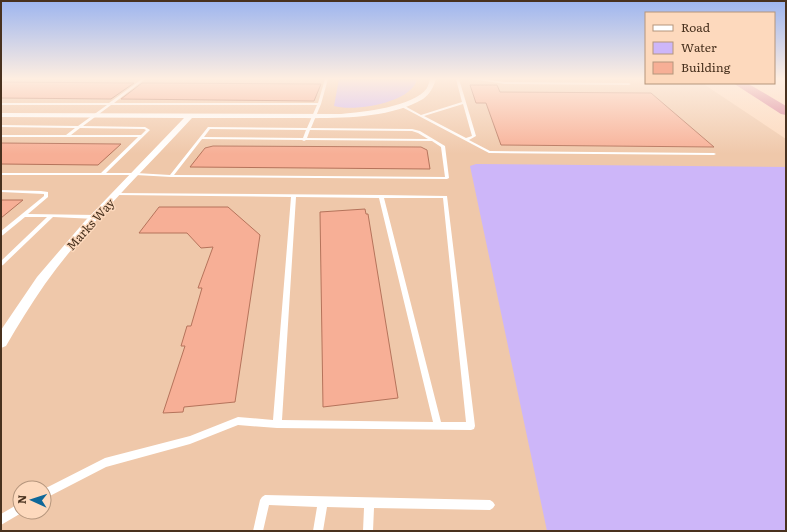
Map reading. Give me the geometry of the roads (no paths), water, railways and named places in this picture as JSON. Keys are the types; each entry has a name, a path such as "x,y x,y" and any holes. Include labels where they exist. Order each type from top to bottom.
{"highway":[{"path":"774,104 786,111"}],"street":[{"path":"1,115 314,116 365,114 406,104"},
{"name":"Marks Way","path":"1,342 13,320 46,272 191,115"}],"lane":[{"path":"1,104 319,104 304,140"},
{"path":"68,136 111,104"},
{"path":"421,116 458,104"},
{"path":"465,104 474,136 466,140"},
{"path":"402,106 489,152 714,154"},
{"path":"1,126 145,128 148,130 102,174"},
{"path":"1,174 136,174 171,176 447,178 443,146 419,132 412,130 209,128 171,176"},
{"path":"1,136 141,136"},
{"path":"202,138 433,140"},
{"path":"1,192 46,193 46,196 1,234"},
{"path":"52,490 104,463 190,440 238,421 277,424 471,426 445,197 117,194"},
{"path":"277,424 294,196"},
{"path":"381,196 438,425"},
{"path":"24,215 96,217"},
{"path":"1,264 51,216"},
{"path":"258,531 265,500 490,505"},
{"path":"318,531 323,502"},
{"path":"368,531 369,503"},
{"path":"1,520 12,513"}],"water":[{"path":"334,104 382,104 355,108 334,106"},
{"path":"476,164 786,167 786,531 547,531 470,166"}]}
